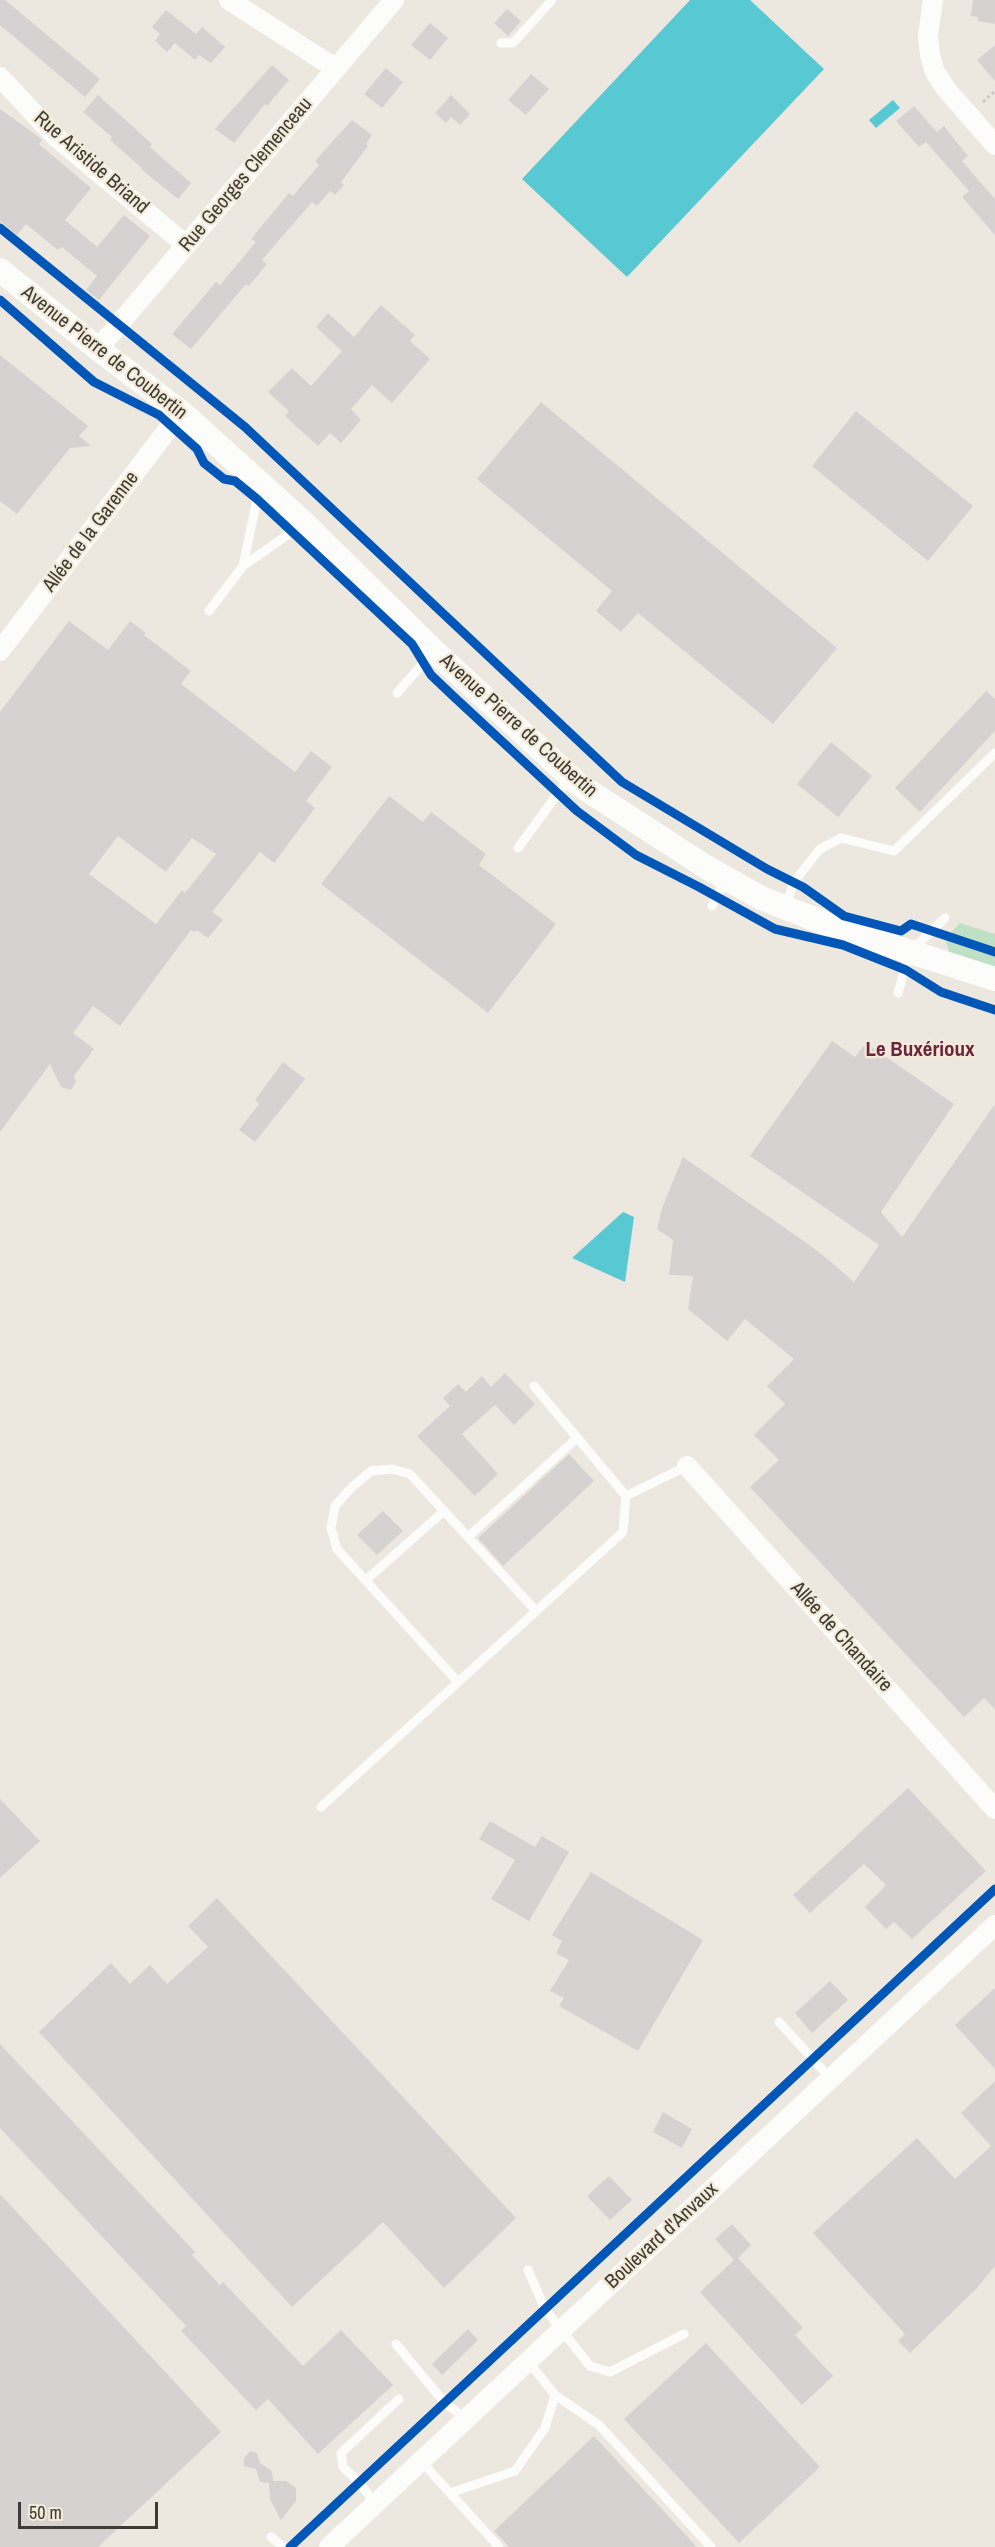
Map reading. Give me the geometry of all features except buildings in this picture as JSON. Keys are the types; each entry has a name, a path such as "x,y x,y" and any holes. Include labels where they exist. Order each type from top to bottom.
{"street":[{"path":"229,0 337,67"},
{"name":"Rue Georges Clemenceau","path":"98,350 394,0"},
{"path":"933,0 928,36 935,72 946,89 995,145"},
{"name":"Rue Aristide Briand","path":"0,77 56,137 186,245"},
{"name":"Avenue Pierre de Coubertin","path":"0,270 98,350 181,412 304,523 434,651 570,777 643,828 726,879 784,909 995,979"},
{"name":"Allée de la Garenne","path":"0,651 181,412"},
{"name":"Allée de Chandaire","path":"687,1466 995,1809"},
{"name":"Boulevard d'Anvaux","path":"335,2545 421,2460 995,1925"}],"lane":[{"path":"501,43 513,42 552,0"},
{"path":"243,566 257,500"},
{"path":"209,611 243,566 293,533 304,523"},
{"path":"397,693 434,651"},
{"path":"784,909 794,882 820,849 841,838 894,851 995,753"},
{"path":"518,848 570,777"},
{"path":"712,906 726,879"},
{"path":"898,993 910,952 945,918"},
{"path":"321,1807 623,1532 626,1496 534,1386"},
{"path":"468,1537 577,1438"},
{"path":"626,1496 687,1466"},
{"path":"459,1682 337,1549 331,1528 335,1506 351,1488 371,1471 392,1469 410,1474 536,1611"},
{"path":"366,1580 444,1511"},
{"path":"779,2022 831,2079"},
{"path":"528,2270 545,2309 590,2366 610,2372 684,2334"},
{"path":"396,2344 445,2403 466,2419"},
{"path":"528,2361 555,2395 599,2425 711,2547"},
{"path":"450,2493 514,2471 545,2428 555,2395"},
{"path":"375,2504 360,2483 343,2467 341,2453 399,2398"},
{"path":"421,2460 499,2547"},
{"path":"271,2537 283,2547"}],"green space":[{"path":"960,923 995,934 995,970 950,955 945,939"}],"water":[{"path":"690,0 750,0 824,69 627,277 522,179"},
{"path":"893,100 900,108 876,128 869,120"},
{"path":"623,1212 634,1217 625,1282 572,1258"}],"cycle path":[{"path":"0,228 245,427 622,782 767,869 803,887 844,916 901,931 911,924 995,952"},
{"path":"0,300 94,382 159,415 197,449 204,463 224,479 235,481 257,499 412,644 431,675 452,695 577,811 636,855 775,929 843,945 906,970 941,992 995,1010"},
{"path":"290,2547 995,1889"}],"district":[{"name":"Le Buxérioux","path":"920,1050"}]}
